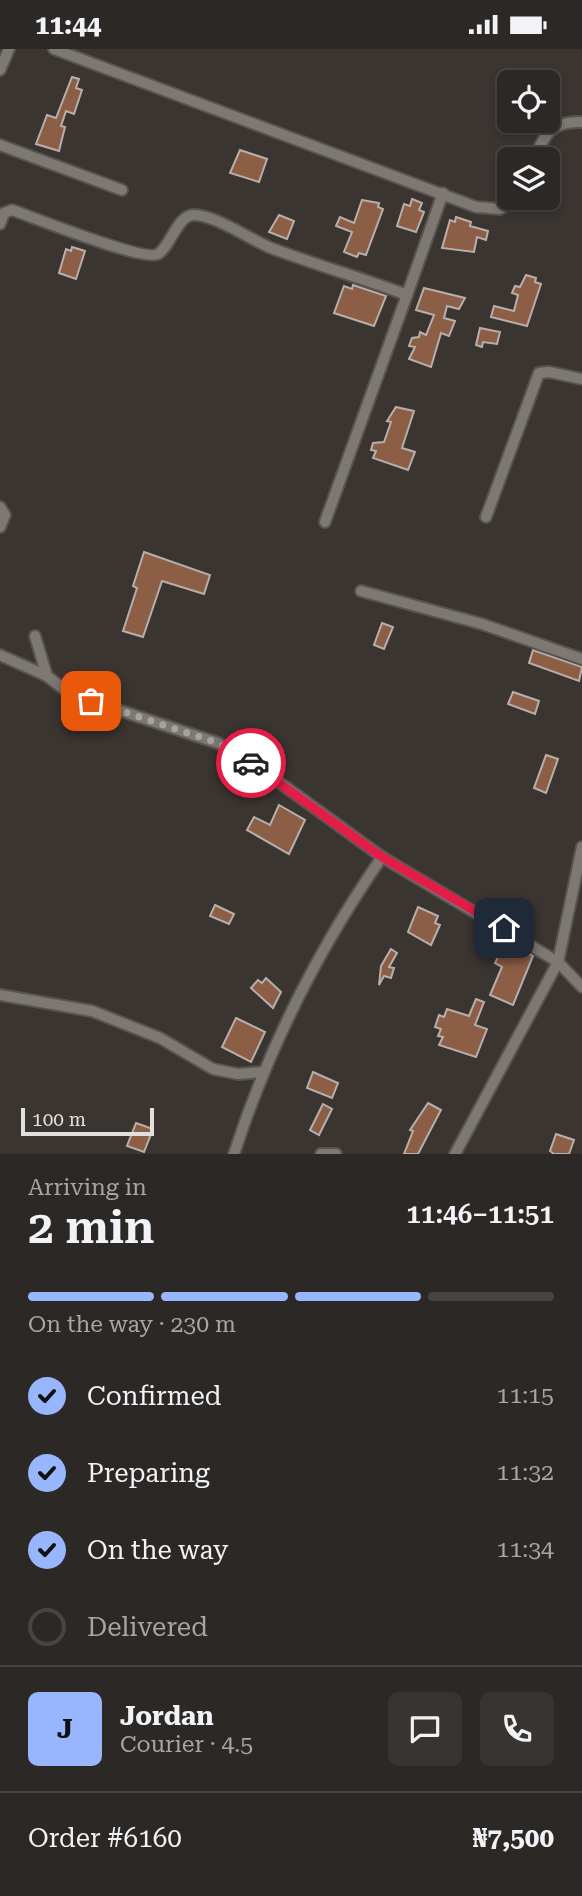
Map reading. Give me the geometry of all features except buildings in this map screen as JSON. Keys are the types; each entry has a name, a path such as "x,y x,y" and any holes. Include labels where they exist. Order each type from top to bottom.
{"street":[{"path":"0,70 9,49"},
{"path":"54,49 490,210 497,208"},
{"path":"540,147 547,131 556,124 582,122"},
{"path":"0,145 122,190"},
{"path":"325,522 443,193"},
{"path":"0,224 4,213 12,210 117,248 145,256 156,256 186,218 193,215 209,219 272,248 407,295"},
{"path":"486,517 539,373 549,372 582,379"},
{"path":"0,507 5,515 0,527"},
{"path":"361,591 482,624 582,659"},
{"path":"35,636 47,676"},
{"path":"0,655 47,676 70,694 218,743 261,769 382,857 558,963 582,988"},
{"path":"455,1154 558,963 582,847"},
{"path":"234,1154 262,1072 318,961 382,857"},
{"path":"0,995 92,1011 160,1038 213,1069 238,1074 262,1072"},
{"path":"321,1154 335,1154"}],"way so far":[{"path":"91,701 218,743 251,763"}],"route":[{"path":"251,763 382,857 504,928"}]}
